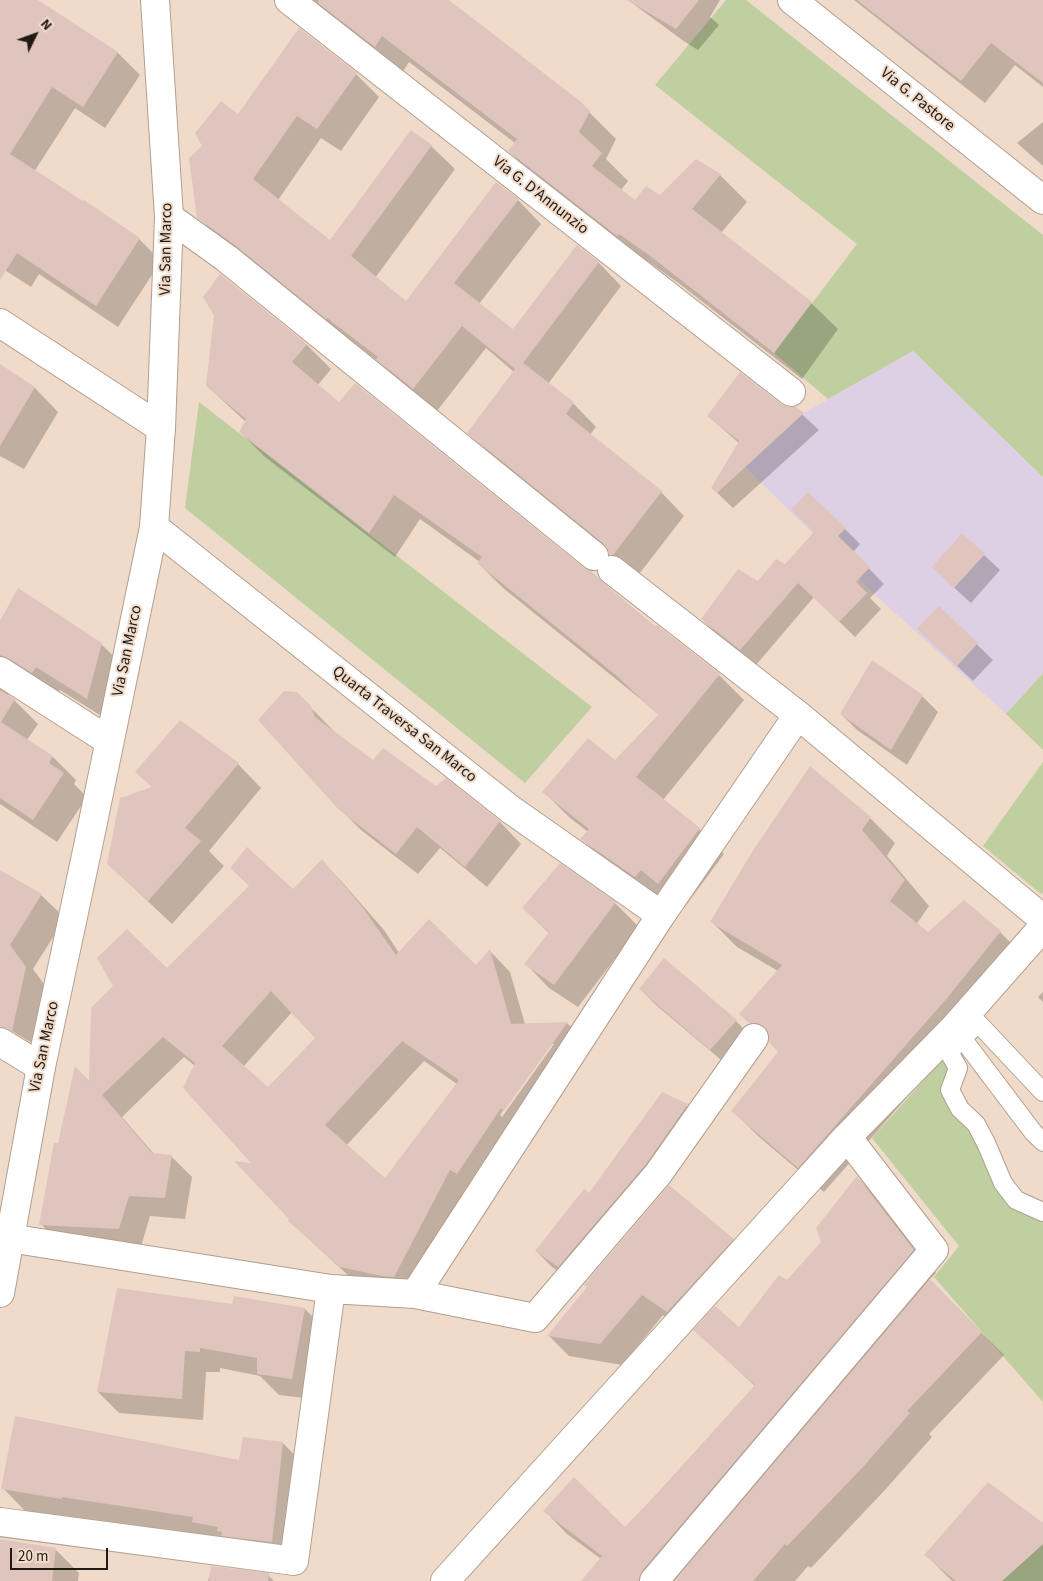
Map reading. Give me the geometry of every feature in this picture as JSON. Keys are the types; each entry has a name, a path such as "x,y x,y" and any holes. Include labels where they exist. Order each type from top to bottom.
{"street":[{"name":"Via San Marco","path":"0,1293 40,1067 154,526 161,428 169,217 154,0"},
{"name":"Via G. D'Annunzio","path":"289,0 791,392"},
{"name":"Via G. Pastore","path":"792,0 1043,200"},
{"path":"169,217 226,258 603,563 798,715 1043,919"},
{"path":"0,323 161,428"},
{"name":"Quarta Traversa San Marco","path":"154,526 510,809 661,916"},
{"path":"0,670 110,741"},
{"path":"415,1294 661,916 798,715"},
{"path":"445,1581 847,1137 954,1028 1043,927"},
{"path":"9,1238 331,1289 415,1294 535,1318 658,1174 754,1038"},
{"path":"0,1042 40,1067"},
{"path":"654,1581 934,1250 847,1137"},
{"path":"0,1522 294,1561 331,1289"}],"lane":[{"path":"1043,1092 978,1022 949,1052 958,1068 950,1090 960,1109 976,1124 1003,1183 1016,1200 1043,1212"},
{"path":"954,1028 1033,1132 1043,1142"}],"shaded area":[{"path":"913,351 1043,477 1043,673 1006,714 873,593 745,467 804,413"}],"green space":[{"path":"726,0 746,0 1043,235 1043,477 913,351 828,399 774,353 857,244 655,85"},
{"path":"199,402 592,707 525,783 185,508"},
{"path":"1043,673 1043,750 1006,714"},
{"path":"1043,762 1043,892 1041,894 983,846"},
{"path":"949,1052 950,1090 1003,1183 1043,1212 1043,1402 934,1277 959,1246 872,1138"},
{"path":"1043,1544 1043,1581 1002,1581"}],"building":[{"path":"0,0 38,0 118,52 83,107 52,87 10,154 84,200 140,238 96,306 17,253 0,280"},
{"path":"319,0 449,0 580,101 590,111 579,132 602,153 592,166 635,200 646,186 660,195 696,159 721,174 692,209 812,302 774,353 653,258 619,234 617,236 508,151 517,139 382,36 375,47 318,3"},
{"path":"627,0 699,0 676,29"},
{"path":"857,0 1043,0 1043,83 991,43 961,81"},
{"path":"299,28 357,73 317,129 297,116 253,179 330,240 411,130 432,145 351,256 406,301 496,182 519,199 454,283 513,329 577,245 599,262 523,363 574,402 566,414 662,491 613,555 609,555 604,544 467,433 515,369 462,326 413,389 376,359 378,357 326,319 236,246 197,218 189,158 202,146 195,133 221,101 238,114"},
{"path":"220,274 307,344 292,362 339,402 355,383 584,568 592,571 590,572 655,626 657,625 720,674 636,777 700,828 658,884 641,870 635,877 580,839 589,829 542,792 588,738 615,760 658,715 617,676 477,563 482,557 394,495 369,533 239,432 246,419 206,386 214,315 203,297"},
{"path":"0,364 35,387 0,446"},
{"path":"740,372 781,404 788,407 796,407 804,413 717,493 711,488 739,441 707,416"},
{"path":"808,492 846,528 838,536 870,567 856,582 867,593 839,622 798,583 740,650 701,619 738,569 758,581 776,559 785,564 814,532 791,510"},
{"path":"962,533 985,554 954,588 932,567"},
{"path":"18,588 102,643 87,699 36,667 32,673 0,655 0,621"},
{"path":"939,606 978,643 957,666 917,629"},
{"path":"872,660 923,695 891,750 840,714"},
{"path":"0,690 15,699 1,722 53,756 49,763 64,773 33,820 0,798"},
{"path":"284,691 297,692 311,706 315,717 373,760 383,748 436,786 446,778 500,821 465,867 417,827 396,854 338,809 258,720"},
{"path":"180,720 239,763 185,828 201,841 148,901 107,864 120,798 152,787 135,772"},
{"path":"810,766 871,817 862,830 905,880 890,901 928,932 964,900 1001,931 948,997 798,1168 731,1111 778,1052 769,1042 768,1032 763,1026 749,1023 739,1014 782,965 710,922 752,852"},
{"path":"247,847 293,889 322,859 363,908 396,955 429,919 476,965 490,949 511,1024 568,1022 504,1111 501,1108 457,1174 450,1170 394,1277 340,1267 288,1221 289,1219 234,1161 251,1163 183,1088 195,1063 163,1037 102,1095 152,1153 172,1155 165,1198 129,1196 119,1229 39,1225 54,1143 58,1143 75,1066 89,1082 91,1008 113,986 97,958 127,929 167,968 249,886 230,868","holes":["271,991 315,1038 268,1087 222,1046","402,1041 459,1080 385,1178 325,1125"]},
{"path":"560,863 616,902 554,985 524,964 549,932 522,908"},
{"path":"0,870 42,894 10,945 26,967 12,1031 0,1026"},
{"path":"664,958 737,1020 710,1050 639,989"},
{"path":"662,1092 688,1104 646,1164 558,1267 535,1251 584,1189 589,1193"},
{"path":"857,1176 914,1250 642,1571 639,1581 581,1581 602,1556 543,1511 574,1477 625,1527 665,1485 755,1385 693,1330 715,1306 739,1327 779,1275 787,1280 821,1242 816,1228"},
{"path":"669,1185 734,1239 667,1312 642,1295 600,1344 547,1336 587,1287 584,1285"},
{"path":"930,1279 982,1332 907,1411 910,1413 863,1467 787,1546 785,1544 753,1581 674,1581"},
{"path":"117,1288 232,1304 234,1296 305,1308 292,1379 257,1374 257,1358 200,1348 200,1352 185,1351 182,1399 97,1392"},
{"path":"15,1416 239,1460 243,1437 283,1442 272,1542 221,1536 222,1532 217,1531 218,1527 192,1522 193,1517 1,1489"},
{"path":"988,1482 1043,1523 1043,1544 1002,1581 956,1581 924,1555"},
{"path":"0,1539 56,1548 52,1581 0,1581"},
{"path":"211,1566 269,1573 268,1581 209,1581"}]}
